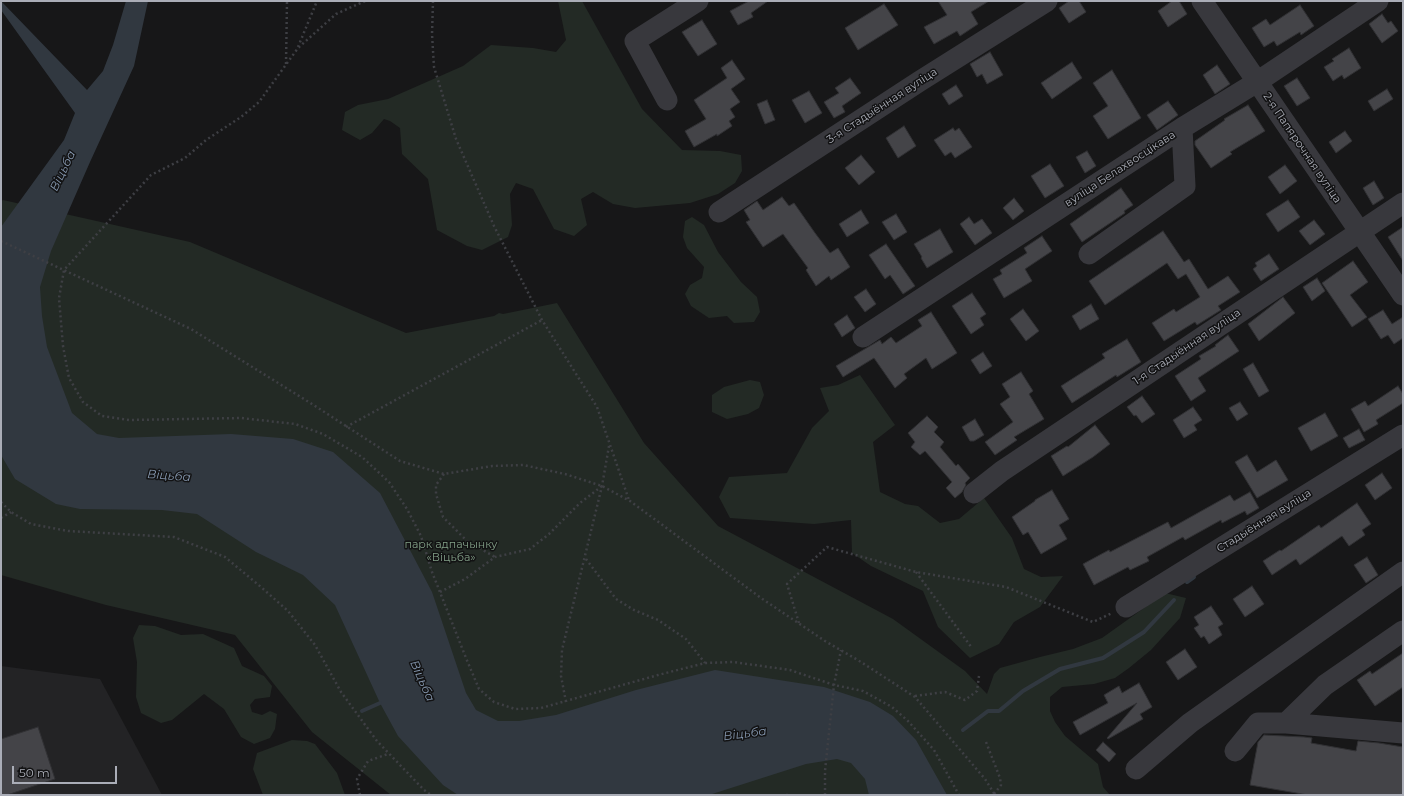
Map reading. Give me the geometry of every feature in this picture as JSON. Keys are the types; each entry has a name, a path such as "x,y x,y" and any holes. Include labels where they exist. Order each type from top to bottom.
{"street":[{"path":"667,100 635,41 698,1"},
{"name":"3-я Стадыённая вуліца","path":"719,212 1046,1"},
{"name":"2-я Папярочная вуліца","path":"1202,1 1403,295"},
{"name":"вуліца Белахвосцікава","path":"863,337 1182,128 1257,82 1378,1"},
{"path":"1089,254 1185,186 1182,128"},
{"name":"1-я Стадыённая вуліца","path":"974,493 1009,466 1403,203"},
{"name":"Стадыённая вуліца","path":"1126,607 1403,435"},
{"path":"1136,769 1190,723 1403,572"},
{"path":"1286,723 1325,685 1403,631"},
{"path":"1235,751 1258,722 1403,733"}],"path":[{"path":"286,65 287,1"},
{"path":"298,48 316,1"},
{"path":"365,1 336,14 298,48 260,102 241,118 206,140 185,158 151,175 64,270 59,298 63,346 69,378 83,402 102,416 129,420 241,418 295,424 323,434 362,457 389,482 407,510 421,536 432,572 479,689 494,702 515,709 541,708 658,675 705,664 733,662 790,670 834,685 863,691 892,706 934,750 959,795"},
{"path":"433,1 432,34 434,68 456,139 494,226 542,320 597,407 630,501"},
{"path":"1,241 190,328 400,461 444,474 492,466 523,465 564,474 602,486 630,501 761,598 915,697 985,779 994,794 1001,785 1000,778 986,742"},
{"path":"346,427 542,320"},
{"path":"566,702 562,676 562,650 586,559 610,444"},
{"path":"444,474 436,485 436,494 443,517 467,541 495,557"},
{"path":"440,592 465,580 495,557 530,549 549,534 580,503 602,486"},
{"path":"1,502 11,512 31,524 68,531 174,537 225,557 262,587 288,611 315,645 341,692 377,741 424,790 432,795"},
{"path":"1,518 11,512"},
{"path":"799,623 787,584 827,547 916,572 1006,587 1093,622 1126,607"},
{"path":"586,559 616,599 634,610 658,620 686,639 705,664"},
{"path":"916,572 972,648"},
{"path":"825,795 825,771 834,685 841,650"},
{"path":"915,697 945,692 965,700 977,691 979,676"},
{"path":"360,795 357,779 368,761 388,754"}],"shaded area":[{"path":"1,666 100,679 162,795 1,795"}],"green space":[{"path":"558,1 582,1 642,109 682,150 720,151 741,155 742,171 735,183 718,194 690,203 635,208 613,204 593,192 581,199 587,225 574,236 554,229 533,189 516,183 510,194 512,225 508,237 482,250 467,246 437,230 428,179 402,154 400,128 384,119 372,133 360,140 342,130 345,112 358,105 388,99 463,66 491,45 533,48 556,52 566,40"},
{"name":"парк адпачынку «Віцьба»","path":"3,200 190,242 406,333 494,316 499,313 503,314 557,303 644,443 718,526 893,619 965,671 987,694 994,674 1000,668 1073,649 1102,638 1165,593 1186,598 1180,618 1151,650 1129,668 1115,678 1094,684 1062,687 1050,697 1050,711 1055,722 1065,736 1098,764 1103,787 1110,795 391,795 312,732 235,635 106,605 1,575 1,201"},
{"path":"692,217 704,225 718,252 741,282 757,297 760,312 754,322 734,323 727,316 709,318 691,306 685,294 690,285 702,278 704,267 687,248 683,237 685,221"},
{"path":"860,375 895,425 873,442 880,492 905,504 918,506 940,523 959,519 984,498 1012,538 1024,569 1041,577 1063,576 1040,607 1014,622 999,644 970,658 938,627 923,591 871,566 852,553 851,520 814,524 730,518 719,497 729,477 787,473 812,428 829,411 820,388 838,385"},
{"path":"750,380 760,382 764,395 759,408 748,414 727,419 712,412 712,395 724,387"},
{"path":"139,625 155,626 181,635 203,634 234,648 242,666 264,676 272,686 270,697 255,699 250,705 252,712 262,715 270,711 277,714 275,729 270,738 254,744 241,737 224,709 204,694 172,720 161,723 141,713 136,697 137,662 133,638"},
{"path":"292,740 307,741 315,744 337,773 345,795 263,795 253,769 257,753"}],"water":[{"name":"Віцьба","path":"1,1 87,90 103,71 113,45 126,1 148,1 134,66 51,251 40,287 42,316 47,347 72,413 97,434 119,438 231,434 293,439 333,452 380,493 432,592 466,693 476,710 498,721 519,721 556,715 636,690 715,670 824,687 870,702 893,716 916,740 947,795 869,795 865,779 851,763 837,759 806,764 709,795 458,795 443,785 398,736 380,703 335,605 303,575 256,552 197,514 162,510 80,509 56,504 15,479 1,455 1,227 64,140 75,113 1,10"}],"building":[{"path":"749,1 768,1 751,13 753,17 738,25 730,11"},
{"path":"938,1 989,1 971,12 978,24 960,36 957,31 934,44 924,27 947,15"},
{"path":"1069,1 1079,1 1086,12 1069,23 1059,8"},
{"path":"1172,1 1179,1 1187,14 1168,27 1158,11"},
{"path":"884,4 898,25 858,50 845,28"},
{"path":"1300,5 1314,26 1301,35 1300,32 1277,46 1274,41 1264,47 1252,28 1266,19 1270,25"},
{"path":"1382,14 1388,23 1391,21 1398,31 1382,43 1369,24"},
{"path":"702,20 717,44 698,56 682,32"},
{"path":"1349,48 1361,68 1344,79 1342,75 1333,81 1324,67 1334,61 1332,59"},
{"path":"990,52 1003,75 987,84 982,74 977,77 970,64"},
{"path":"732,60 745,79 731,89 740,102 730,109 735,117 729,121 732,126 717,136 717,134 694,147 685,131 706,119 694,100 727,78 721,68"},
{"path":"1072,62 1082,78 1052,99 1041,83"},
{"path":"1217,65 1230,84 1215,94 1203,75"},
{"path":"1112,70 1141,118 1108,139 1093,116 1108,106 1093,83"},
{"path":"850,78 861,93 842,106 845,112 834,118 824,102 839,93 835,88"},
{"path":"1297,78 1310,98 1297,106 1284,86"},
{"path":"956,85 963,96 949,105 942,94"},
{"path":"1387,89 1393,99 1374,111 1368,101"},
{"path":"809,91 822,113 805,123 792,100"},
{"path":"767,100 775,120 765,124 757,104"},
{"path":"1168,101 1178,115 1157,130 1147,115"},
{"path":"1248,105 1265,131 1230,152 1232,154 1211,168 1195,145 1195,141 1225,120 1224,119"},
{"path":"904,126 916,146 898,158 886,138"},
{"path":"953,128 955,131 959,128 972,147 955,158 951,152 945,156 934,140"},
{"path":"1345,131 1352,141 1336,153 1329,142"},
{"path":"1087,151 1096,166 1085,173 1076,157"},
{"path":"861,155 875,172 859,185 845,168"},
{"path":"1050,164 1064,186 1045,198 1031,176"},
{"path":"1285,165 1297,181 1280,194 1268,177"},
{"path":"1374,181 1384,198 1373,205 1363,188"},
{"path":"1121,188 1133,205 1124,211 1125,213 1082,242 1070,224"},
{"path":"782,197 789,206 794,203 830,253 838,248 850,267 831,280 829,276 816,286 806,270 808,268 783,234 763,247 746,222 750,220 744,210 757,201 763,210"},
{"path":"1014,198 1024,211 1013,220 1003,208"},
{"path":"1288,200 1300,217 1278,232 1266,214"},
{"path":"861,210 869,223 847,237 839,224"},
{"path":"896,214 907,232 894,240 882,222"},
{"path":"969,217 974,224 982,219 992,233 975,245 960,224"},
{"path":"1314,220 1325,234 1310,245 1299,231"},
{"path":"1403,227 1403,261 1388,237"},
{"path":"940,229 953,252 927,268 914,244"},
{"path":"1163,231 1184,262 1189,259 1208,289 1228,276 1240,292 1218,306 1221,310 1197,325 1195,322 1164,341 1152,323 1174,309 1176,312 1200,297 1186,274 1178,279 1167,263 1105,305 1089,281"},
{"path":"1042,236 1052,251 1025,269 1032,281 1004,298 993,279 1002,274 1000,270 1027,253 1024,248"},
{"path":"886,244 915,286 903,294 890,275 885,279 869,255"},
{"path":"1269,254 1279,269 1261,281 1253,269 1257,266 1255,263"},
{"path":"1353,261 1368,282 1350,295 1367,317 1352,327 1322,283"},
{"path":"1317,278 1325,291 1312,301 1303,287"},
{"path":"866,289 876,304 865,312 854,297"},
{"path":"972,293 986,314 980,318 984,325 971,334 952,306"},
{"path":"1283,297 1295,313 1259,341 1248,324"},
{"path":"1091,304 1099,319 1080,330 1072,316"},
{"path":"1023,309 1039,331 1026,341 1010,319"},
{"path":"1383,310 1392,324 1403,317 1403,338 1394,344 1388,335 1381,339 1368,319"},
{"path":"931,312 957,353 932,369 926,358 904,374 907,378 895,388 874,358 843,377 836,366 880,340 882,344 891,337 896,343 922,326 918,320"},
{"path":"847,315 855,328 842,337 834,324"},
{"path":"1228,335 1239,351 1198,378 1206,391 1191,401 1175,376 1201,359 1199,356 1216,346 1215,345"},
{"path":"1127,339 1141,362 1117,377 1116,375 1072,403 1061,386 1105,358 1102,354"},
{"path":"983,352 992,366 980,374 971,360"},
{"path":"1253,363 1269,391 1259,397 1243,369"},
{"path":"1021,372 1033,391 1029,394 1044,419 1014,437 1017,440 995,455 985,442 1013,422 1000,404 1010,397 1002,384"},
{"path":"1398,386 1403,394 1403,403 1376,420 1378,424 1364,432 1351,409 1365,401 1368,406"},
{"path":"1142,396 1155,414 1142,423 1127,407"},
{"path":"1240,402 1248,414 1237,421 1229,408"},
{"path":"1193,407 1202,420 1194,425 1197,430 1184,438 1173,420"},
{"path":"1325,413 1338,436 1311,451 1298,428"},
{"path":"927,416 938,427 934,432 944,442 940,447 956,466 958,464 970,478 965,483 966,485 962,492 955,498 946,488 952,482 925,451 920,455 911,447 915,442 908,433"},
{"path":"975,419 984,435 974,441 970,441 962,427"},
{"path":"1095,425 1110,444 1063,476 1051,456 1067,446 1068,447"},
{"path":"1359,429 1365,440 1349,448 1343,438"},
{"path":"1247,455 1257,472 1276,460 1288,480 1257,498 1235,462"},
{"path":"1382,473 1392,488 1375,500 1365,485"},
{"path":"1052,490 1069,519 1059,525 1067,539 1041,554 1028,532 1023,535 1012,517 1035,500"},
{"path":"1250,492 1259,508 1247,515 1245,511 1222,523 1221,520 1185,540 1183,537 1147,557 1149,561 1130,570 1128,567 1094,585 1083,564 1109,550 1110,552 1168,522 1171,528 1230,495 1234,501"},
{"path":"1357,503 1371,524 1362,530 1365,535 1349,546 1342,536 1300,565 1296,559 1272,575 1263,561 1280,550 1281,551 1319,525 1321,528"},
{"path":"1367,557 1378,575 1366,583 1354,565"},
{"path":"1252,586 1264,604 1245,617 1233,599"},
{"path":"1211,606 1223,624 1218,627 1222,635 1209,644 1204,636 1201,638 1194,628 1199,625 1194,617"},
{"path":"1185,649 1197,667 1178,680 1166,662"},
{"path":"1403,653 1403,687 1375,706 1357,680 1370,671 1372,674"},
{"path":"1139,683 1152,707 1140,714 1143,719 1108,739 1107,738 1137,703 1080,735 1073,722 1108,703 1104,695 1119,686 1122,693"},
{"path":"38,727 55,779 7,795 1,795 1,739"},
{"path":"1264,735 1312,738 1311,743 1356,751 1358,741 1403,747 1403,795 1308,795 1250,785 1258,742"},
{"path":"1103,742 1116,754 1109,762 1096,750"}],"waterway":[{"path":"1187,582 1194,577"},
{"path":"963,730 988,711 999,711 1023,691 1060,669 1103,658 1144,632 1174,600"},
{"path":"362,711 380,703"}]}
